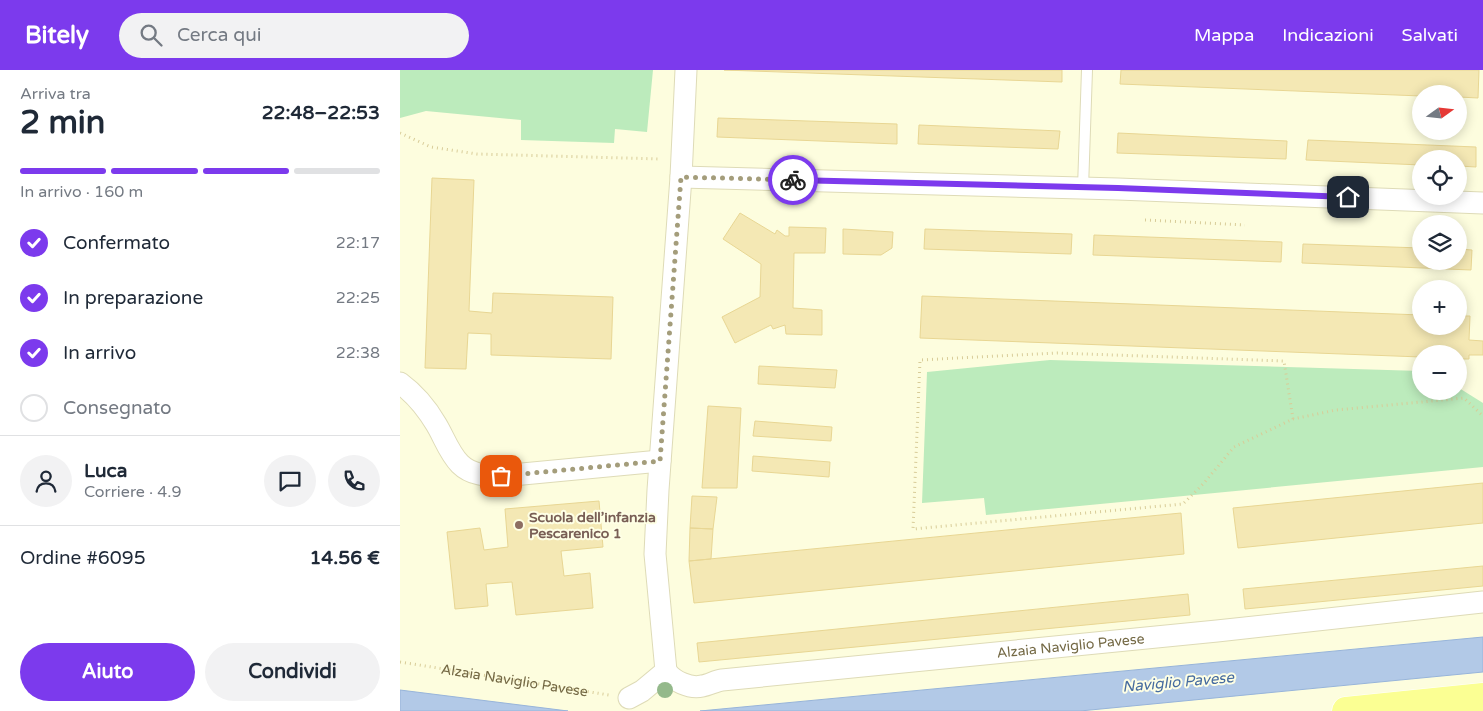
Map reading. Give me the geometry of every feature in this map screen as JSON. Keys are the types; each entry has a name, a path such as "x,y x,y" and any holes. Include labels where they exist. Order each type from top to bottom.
{"main road":[{"path":"1346,711 1483,697"}],"street":[{"path":"629,698 666,671 655,554 681,177 686,70"},
{"path":"681,177 1083,188 1483,203"},
{"path":"400,383 412,392 424,406 453,454 461,465 471,472 485,476 501,476 660,461"},
{"name":"Alzaia Naviglio Pavese","path":"666,671 683,684 698,687 722,680 1217,631 1483,602"}],"lane":[{"path":"1083,188 1087,70"}],"path":[{"path":"400,133 430,147 477,154 661,159"},
{"path":"1144,220 1245,225"},
{"path":"1293,419 1284,361 1056,353 920,360 913,529 1183,504 1204,483 1234,447 1293,419 1336,410 1464,398 1483,416"},
{"name":"Alzaia Naviglio Pavese","path":"400,662 629,698"}],"green space":[{"path":"400,70 653,70 647,132 615,129 614,143 521,140 521,120 426,111 400,118"},
{"path":"1050,360 1412,371 1412,400 1467,400 1467,393 1483,403 1483,467 986,515 984,498 922,503 927,372"}],"water":[{"name":"Naviglio Pavese","path":"1483,637 1483,672 1080,711 700,711"},
{"path":"400,690 568,711 400,711"}],"building":[{"path":"724,70 1062,70 1062,82"},
{"path":"1121,70 1479,70 1478,98 1468,97 1468,85 1412,85 1412,96 1120,84"},
{"path":"718,118 897,124 897,144 717,137"},
{"path":"919,125 1060,131 1058,149 918,144"},
{"path":"1118,133 1287,141 1286,159 1117,153"},
{"path":"1308,140 1476,147 1476,167 1467,166 1467,150 1412,150 1412,165 1306,160"},
{"path":"432,178 474,180 469,311 492,313 493,293 613,297 611,359 491,355 491,334 468,333 466,369 425,368"},
{"path":"740,213 775,234 777,230 785,236 789,236 789,227 826,228 825,253 794,253 793,308 822,310 822,335 786,334 785,325 773,329 771,325 735,343 722,317 760,297 761,264 723,239"},
{"path":"843,229 893,232 892,248 881,255 843,254"},
{"path":"925,229 1072,234 1071,254 924,249"},
{"path":"1094,235 1282,242 1281,262 1093,255"},
{"path":"1303,244 1412,248 1412,268 1302,263"},
{"path":"1467,250 1472,250 1471,270 1467,270"},
{"path":"922,296 1412,315 1412,335 1467,335 1467,316 1470,316 1469,340 1483,341 1483,355 1469,355 1469,359 1467,359 1467,345 1412,345 1412,357 920,338"},
{"path":"759,366 837,370 835,388 758,384"},
{"path":"708,406 741,408 737,488 702,488"},
{"path":"755,421 832,427 831,441 753,436"},
{"path":"753,456 830,462 829,477 752,471"},
{"path":"1483,483 1483,523 1238,548 1233,508"},
{"path":"692,496 717,497 713,529 690,528"},
{"path":"599,501 603,547 561,551 564,576 590,573 593,608 516,615 512,582 486,584 488,606 455,609 447,532 480,528 484,550 508,547 505,509"},
{"path":"1181,513 1184,554 694,603 689,561"},
{"path":"690,528 713,529 711,559 689,561"},
{"path":"1483,566 1483,586 1245,609 1243,589"},
{"path":"1188,594 1190,615 699,662 697,643"}],"way so far":[{"path":"501,476 660,461 681,177 793,180"}],"place":[{"name":"Scuola dell’infanzia Pescarenico 1","path":"519,525"}],"route":[{"path":"793,180 1118,188 1348,197"}]}
